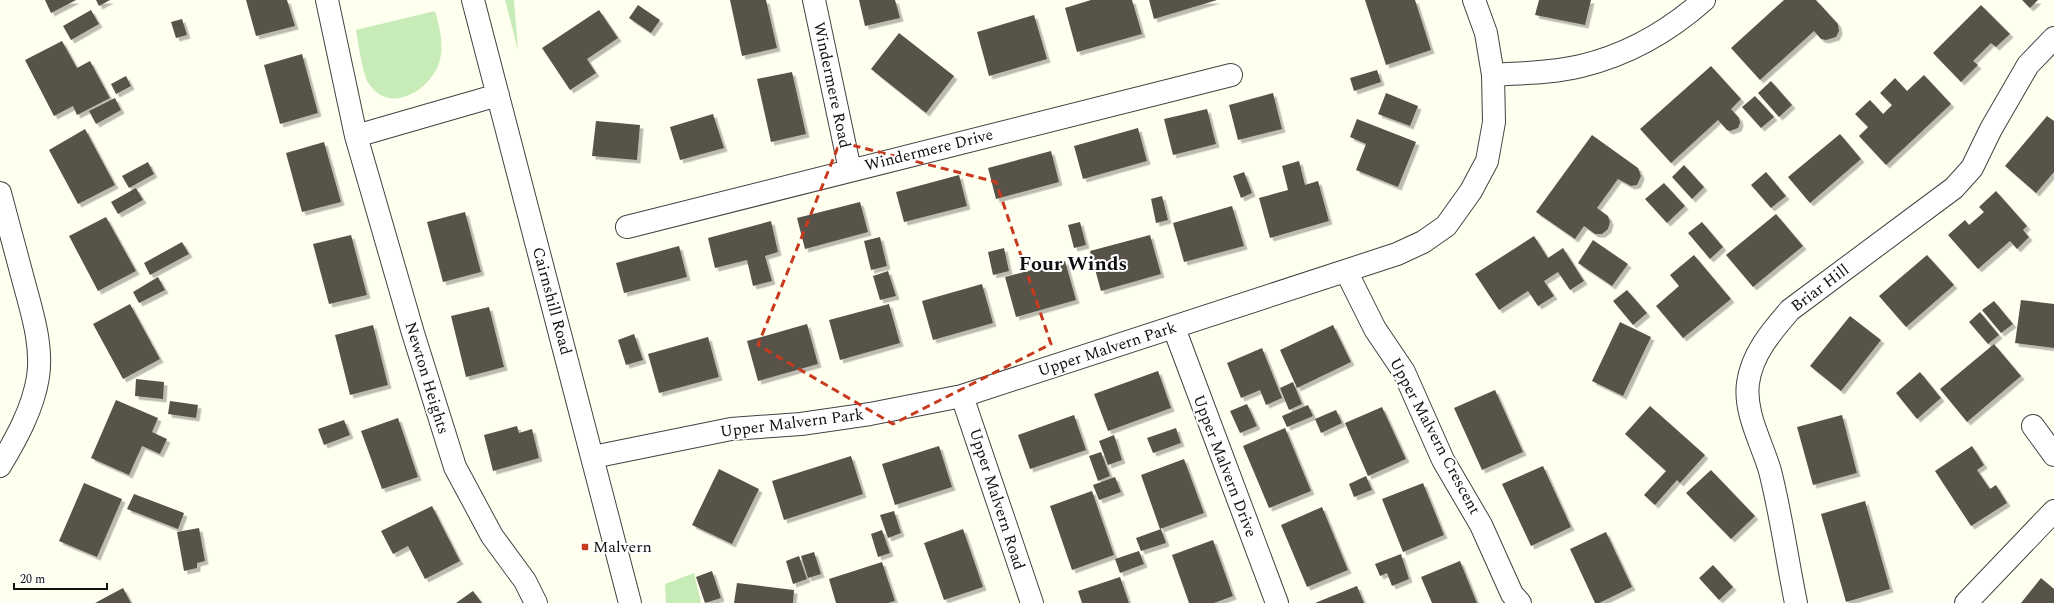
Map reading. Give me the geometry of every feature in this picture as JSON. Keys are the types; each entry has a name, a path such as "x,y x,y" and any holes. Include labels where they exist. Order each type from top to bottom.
{"street":[{"name":"Newton Heights","path":"327,0 356,136 412,333 455,467 492,536 525,581 536,603"},
{"name":"Cairnshill Road","path":"473,0 630,603"},
{"name":"Windermere Road","path":"814,0 850,170"},
{"name":"Upper Malvern Park","path":"593,458 731,429 801,424 870,414 962,396 1398,254 1423,242 1446,226 1471,191 1487,161 1494,122 1493,75 1486,33 1474,0"},
{"path":"1493,75 1539,72 1580,66 1618,56 1653,38 1704,0"},
{"name":"Briar Hill","path":"1796,603 1770,472 1750,411 1748,384 1754,360 1769,334 1790,310 1954,188 1972,168 1991,129 2028,65 2054,38"},
{"name":"Windermere Drive","path":"627,227 1231,75"},
{"path":"356,136 498,95"},
{"path":"0,194 32,311 38,345 38,377 30,407 16,439 0,466"},
{"name":"Upper Malvern Crescent","path":"1346,271 1374,329 1404,372 1444,460 1482,525 1512,594 1520,603"},
{"name":"Upper Malvern Drive","path":"1174,328 1277,603"},
{"name":"Upper Malvern Road","path":"962,396 1032,603"},
{"path":"2033,426 2054,455"},
{"path":"1966,603 2054,512"}],"highlighted area":[{"path":"840,142 996,182 1051,344 893,424 758,345"}],"green space":[{"path":"505,0 514,0 518,50"},
{"path":"435,11 440,31 441,52 438,66 433,75 417,91 407,96 387,98 377,93 369,84 365,74 356,30"},
{"path":"694,573 701,603 666,603 665,584"}],"building":[{"path":"45,0 76,0 51,13"},
{"path":"96,0 110,0 99,6"},
{"path":"246,0 287,0 295,26 256,36"},
{"path":"730,0 766,0 777,48 742,56"},
{"path":"859,0 895,0 900,18 865,26"},
{"path":"1091,0 1132,0 1142,34 1077,52 1065,8"},
{"path":"1149,0 1217,0 1154,19"},
{"path":"1365,0 1415,0 1431,50 1386,65"},
{"path":"1539,0 1591,0 1585,25 1535,15"},
{"path":"1784,0 1816,0 1838,24 1839,31 1836,37 1826,40 1821,39 1814,31 1760,80 1731,48"},
{"path":"2022,0 2038,0 2030,8"},
{"path":"638,5 660,20 651,33 629,18"},
{"path":"1981,5 2010,34 1996,47 1991,43 1973,61 1978,65 1961,82 1933,53"},
{"path":"91,10 99,24 71,40 63,26"},
{"path":"599,10 618,38 587,59 596,73 570,90 542,48"},
{"path":"1034,15 1047,59 989,76 977,32"},
{"path":"182,19 187,35 176,38 171,22"},
{"path":"899,33 954,76 926,113 871,69"},
{"path":"62,41 77,68 90,61 110,98 77,115 73,106 54,116 25,60"},
{"path":"302,54 318,113 280,124 264,65"},
{"path":"1711,66 1741,99 1731,109 1739,118 1740,123 1738,128 1730,131 1727,130 1718,120 1671,163 1640,129"},
{"path":"1377,70 1381,82 1354,91 1350,78"},
{"path":"792,72 806,134 771,142 757,79"},
{"path":"1924,75 1951,104 1886,165 1859,136 1868,127 1855,114 1870,100 1883,114 1892,105 1880,93 1895,78 1907,91"},
{"path":"126,76 131,86 116,94 111,84"},
{"path":"1771,81 1792,105 1779,117 1758,93"},
{"path":"1273,93 1282,129 1238,140 1229,105"},
{"path":"1386,93 1418,106 1410,126 1378,114"},
{"path":"1755,96 1774,117 1761,128 1742,107"},
{"path":"115,98 121,110 96,124 89,111"},
{"path":"1207,109 1216,144 1173,155 1164,119"},
{"path":"713,114 724,148 680,160 670,127"},
{"path":"2047,116 2054,121 2054,172 2036,193 2005,166"},
{"path":"1357,119 1416,142 1398,187 1356,170 1366,144 1350,137"},
{"path":"596,121 640,125 637,160 592,156"},
{"path":"1138,128 1147,161 1083,179 1074,146"},
{"path":"85,129 115,185 78,204 49,150"},
{"path":"1840,134 1861,159 1810,203 1788,177"},
{"path":"1592,135 1638,168 1641,176 1637,185 1631,186 1618,179 1597,208 1608,216 1610,222 1608,229 1602,234 1595,234 1584,226 1575,239 1536,212"},
{"path":"324,142 341,202 302,212 286,153"},
{"path":"1051,151 1059,182 996,199 988,168"},
{"path":"1299,161 1305,185 1318,181 1329,221 1270,238 1259,198 1288,190 1282,166"},
{"path":"148,162 154,174 129,188 122,176"},
{"path":"1684,165 1704,187 1692,199 1672,177"},
{"path":"1244,172 1252,193 1241,198 1233,176"},
{"path":"1766,172 1786,196 1771,208 1751,185"},
{"path":"959,175 967,206 904,222 896,192"},
{"path":"1664,183 1685,206 1667,223 1645,199"},
{"path":"136,188 143,200 118,214 111,202"},
{"path":"1996,191 2027,226 2023,230 2029,237 2017,249 2010,241 1978,269 1948,235 1965,220 1969,225 1984,212 1979,207"},
{"path":"1162,196 1168,220 1156,223 1151,199"},
{"path":"860,202 868,232 805,249 797,218"},
{"path":"1232,206 1244,246 1184,262 1173,223"},
{"path":"465,212 481,272 443,282 427,222"},
{"path":"1776,214 1803,246 1753,287 1726,255"},
{"path":"106,217 136,271 98,291 69,236"},
{"path":"771,221 778,252 765,256 772,281 753,286 747,260 715,268 708,238"},
{"path":"1080,222 1086,245 1074,248 1068,225"},
{"path":"1702,222 1723,247 1710,259 1688,233"},
{"path":"351,235 367,295 329,304 313,244"},
{"path":"1150,235 1161,274 1101,291 1090,251"},
{"path":"1534,236 1548,258 1563,248 1584,281 1570,290 1558,272 1544,281 1554,296 1538,306 1528,291 1499,310 1475,274"},
{"path":"880,237 887,266 871,270 864,241"},
{"path":"1593,240 1628,264 1612,286 1578,263"},
{"path":"182,242 189,254 150,275 144,263"},
{"path":"679,246 687,277 624,293 616,263"},
{"path":"1004,248 1009,271 993,275 988,252"},
{"path":"1694,255 1731,299 1683,338 1656,306 1679,286 1670,275"},
{"path":"1927,255 1954,285 1906,327 1879,296"},
{"path":"1065,261 1076,300 1016,317 1005,277"},
{"path":"888,271 896,296 880,300 873,276"},
{"path":"158,277 165,290 139,303 133,292"},
{"path":"982,284 993,323 933,340 922,301"},
{"path":"1627,290 1647,313 1633,325 1613,301"},
{"path":"2021,300 2054,304 2054,348 2015,343"},
{"path":"1994,301 2013,324 2001,333 1982,310"},
{"path":"130,304 160,359 123,379 93,324"},
{"path":"889,304 900,343 840,360 829,320"},
{"path":"489,307 504,367 466,377 451,316"},
{"path":"1980,312 1999,335 1988,344 1969,322"},
{"path":"1850,316 1881,340 1841,391 1810,366"},
{"path":"1620,322 1651,337 1623,396 1592,381"},
{"path":"807,324 818,364 758,381 747,341"},
{"path":"373,325 388,385 350,395 335,335"},
{"path":"1333,325 1351,362 1297,388 1280,350"},
{"path":"634,334 643,360 626,365 618,340"},
{"path":"708,337 719,377 659,393 648,354"},
{"path":"1994,344 2021,376 1967,422 1940,389"},
{"path":"1262,348 1282,398 1266,405 1260,390 1241,398 1227,363"},
{"path":"1158,371 1171,408 1108,431 1094,394"},
{"path":"1920,372 1941,398 1917,419 1896,393"},
{"path":"136,379 164,382 163,399 135,396"},
{"path":"1293,382 1302,404 1289,410 1280,388"},
{"path":"1495,390 1523,452 1482,470 1454,408"},
{"path":"116,400 158,418 152,432 167,439 160,454 142,446 129,475 91,458"},
{"path":"170,401 198,405 196,418 168,414"},
{"path":"1247,404 1257,426 1240,433 1230,411"},
{"path":"1308,405 1313,416 1287,427 1282,416"},
{"path":"1650,406 1705,455 1680,483 1677,480 1655,505 1644,495 1666,471 1625,434"},
{"path":"1382,407 1406,459 1368,476 1345,423"},
{"path":"1336,410 1342,423 1321,433 1315,419"},
{"path":"1074,415 1086,450 1030,469 1018,435"},
{"path":"1842,415 1857,473 1813,485 1797,427"},
{"path":"398,418 418,477 382,489 361,431"},
{"path":"344,420 350,435 324,445 318,429"},
{"path":"517,426 519,433 532,429 539,458 493,471 484,435"},
{"path":"1176,428 1181,443 1153,453 1147,438"},
{"path":"1285,428 1311,491 1269,508 1243,446"},
{"path":"1114,435 1122,460 1108,465 1099,441"},
{"path":"939,446 952,487 895,505 882,464"},
{"path":"1972,446 1984,465 1977,470 1990,489 1996,485 2007,503 1971,526 1935,471"},
{"path":"1101,452 1110,476 1098,481 1089,456"},
{"path":"851,456 863,494 784,520 772,481"},
{"path":"1184,459 1204,513 1160,529 1141,475"},
{"path":"1543,466 1571,527 1531,546 1502,484"},
{"path":"719,469 759,489 732,544 692,525"},
{"path":"1711,470 1755,516 1731,539 1686,493"},
{"path":"1366,476 1372,490 1354,497 1349,484"},
{"path":"1115,477 1121,492 1099,500 1093,485"},
{"path":"84,483 122,499 97,557 59,541"},
{"path":"1423,483 1444,535 1403,552 1382,499"},
{"path":"1092,491 1114,555 1072,570 1050,506"},
{"path":"134,494 184,513 178,529 127,509"},
{"path":"1865,501 1890,589 1846,602 1821,514"},
{"path":"432,506 460,561 425,579 408,546 393,554 381,531"},
{"path":"1322,507 1348,570 1307,587 1281,525"},
{"path":"894,511 901,533 888,538 880,515"},
{"path":"199,528 205,561 197,563 197,568 184,571 177,532"},
{"path":"963,529 983,587 944,600 924,543"},
{"path":"1161,529 1166,543 1141,551 1136,538"},
{"path":"882,530 890,553 878,557 871,534"},
{"path":"1606,532 1632,587 1599,603 1595,603 1570,549"},
{"path":"1213,540 1233,596 1214,603 1189,603 1172,555"},
{"path":"1139,551 1144,564 1120,573 1115,559"},
{"path":"814,552 821,574 808,578 801,556"},
{"path":"1401,554 1409,579 1392,586 1387,573 1380,576 1375,564"},
{"path":"799,556 807,579 793,584 786,561"},
{"path":"1460,561 1477,603 1432,603 1421,577"},
{"path":"882,562 895,601 888,603 836,603 829,579"},
{"path":"1713,565 1733,587 1719,600 1699,578"},
{"path":"712,571 721,598 705,603 696,577"},
{"path":"1120,577 1129,603 1082,603 1078,591"},
{"path":"2041,578 2054,589 2054,603 2021,603"},
{"path":"737,583 794,590 793,603 734,603"},
{"path":"1357,586 1364,603 1315,603"},
{"path":"123,588 131,603 95,603"},
{"path":"473,591 482,603 456,603"}],"place":[{"name":"Malvern","path":"585,547"}],"district":[{"name":"Four Winds","path":"1073,264"}]}
